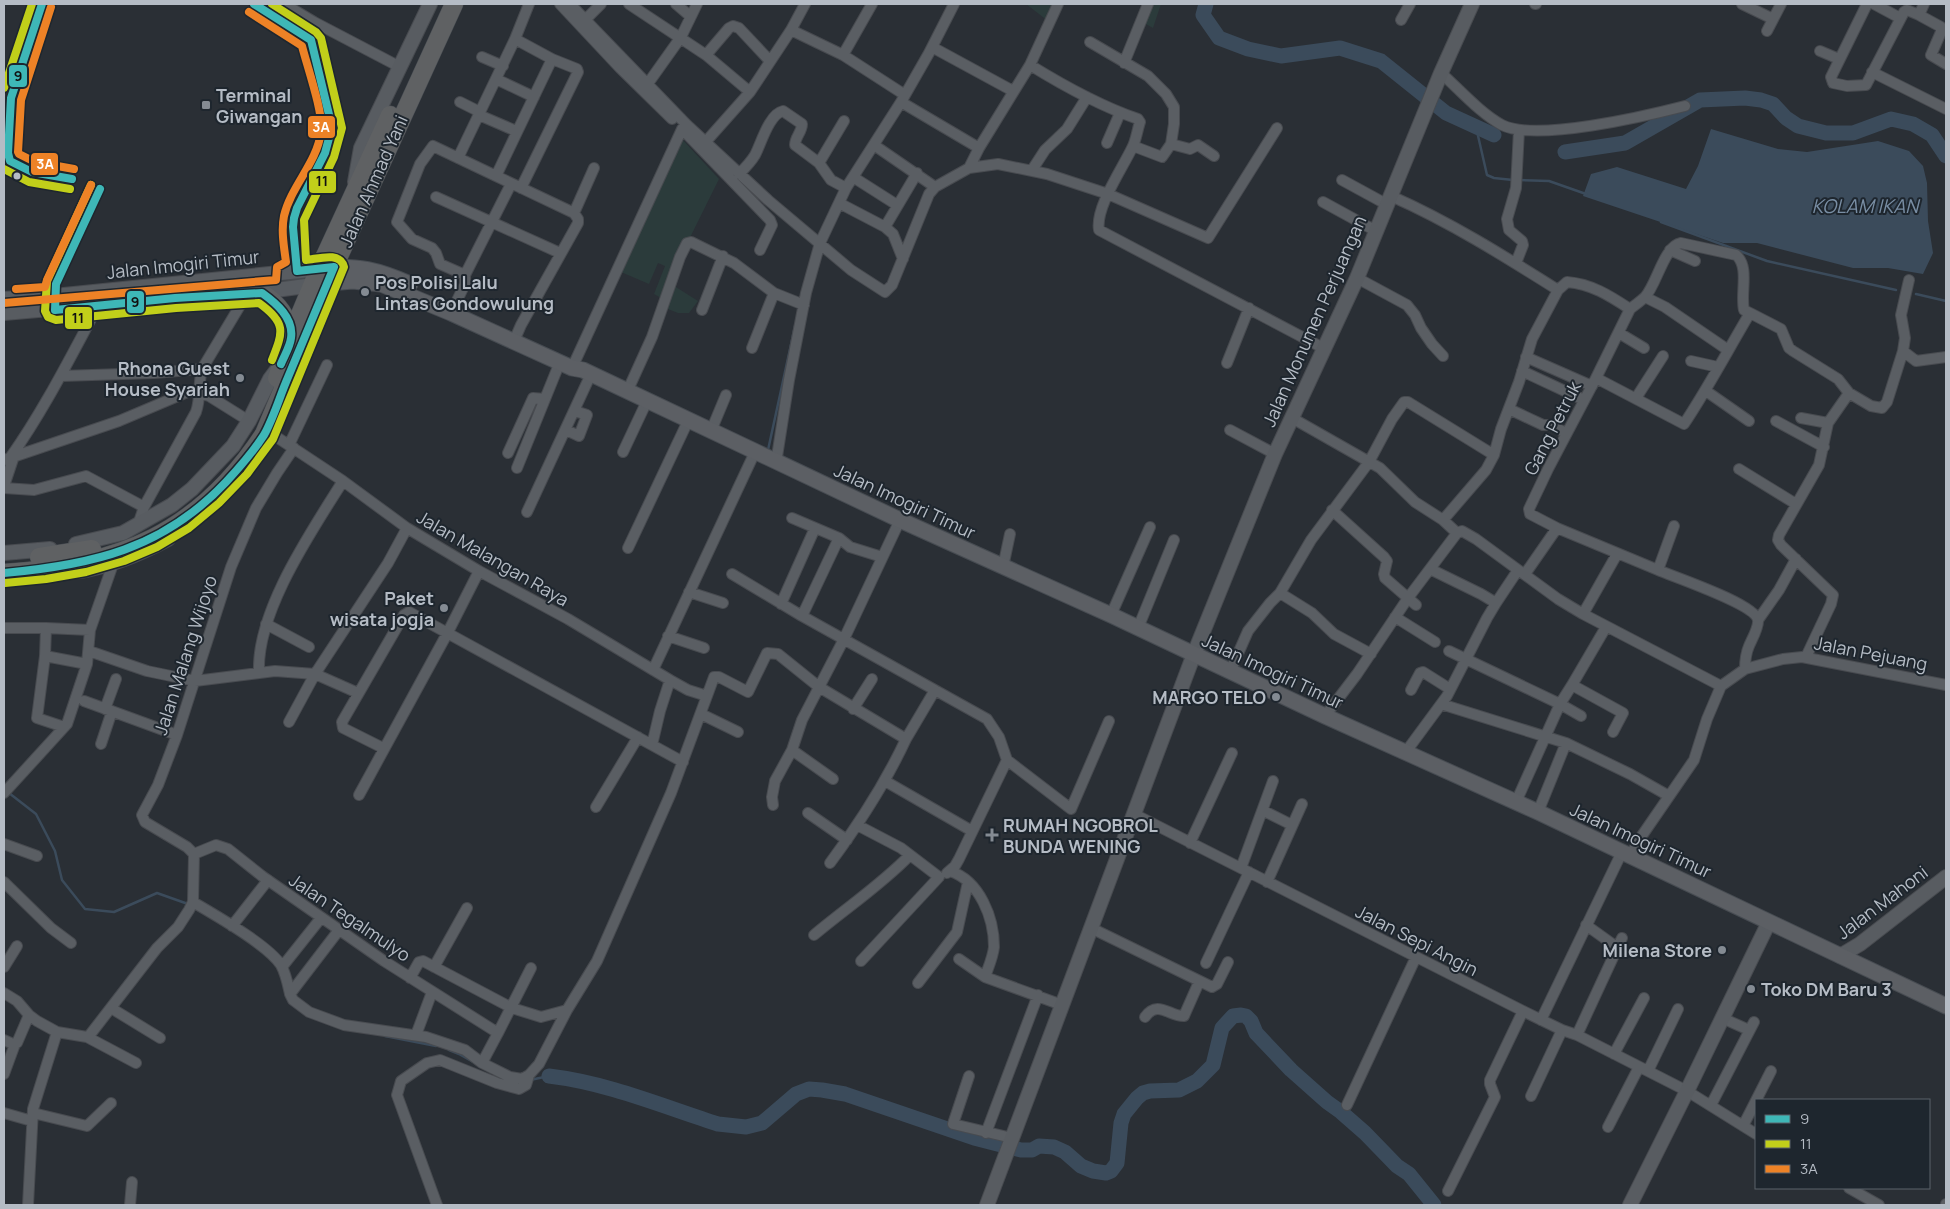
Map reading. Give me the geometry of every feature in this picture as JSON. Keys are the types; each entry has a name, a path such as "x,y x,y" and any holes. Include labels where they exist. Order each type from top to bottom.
{"highway":[{"name":"Jalan Ahmad Yani","path":"323,276 389,146 432,40 442,4"},
{"name":"Jalan Ahmad Yani","path":"4,572 66,567 115,555 155,538 193,513 249,457 264,434 299,334 323,276 355,182 432,40 454,4"},
{"path":"254,294 274,300 288,323 299,334"},
{"name":"Jalan Ahmad Yani","path":"4,561 61,555 111,544 155,525 195,498 253,435 269,408 280,367 299,334"}],"main road":[{"name":"Jalan Imogiri Timur","path":"323,276 355,268 378,271 764,457 1111,615 1325,716 1538,812 1946,1006"}],"street":[{"path":"284,4 400,67"},
{"path":"355,182 361,148 430,4"},
{"path":"389,146 406,128 462,4"},
{"path":"458,158 515,39 529,4"},
{"path":"560,4 765,206 820,243 851,270 885,292 892,285 923,206 935,187 969,168 998,164 1032,170 1108,194 1208,238 1277,128"},
{"path":"570,4 645,87"},
{"path":"585,20 601,4"},
{"path":"631,4 706,55 750,92"},
{"path":"676,4 690,16"},
{"path":"645,87 680,37 697,4"},
{"path":"704,145 750,92 791,30 805,4"},
{"path":"843,55 872,4"},
{"path":"653,670 689,592 764,457 789,380 804,305 820,243 846,188 903,98 954,4"},
{"path":"969,168 979,148 1030,65 1058,4"},
{"path":"1124,63 1148,4"},
{"path":"1401,20 1410,4"},
{"name":"Jalan Monumen Perjuangan","path":"987,1205 1194,654 1275,454 1357,278 1441,73 1472,4"},
{"path":"1742,4 1773,19"},
{"path":"1767,31 1782,4"},
{"path":"1867,4 1831,77 1834,83 1847,86 1864,86 1900,18 1907,10 1941,26 1941,32 1931,55 1946,64"},
{"path":"1874,4 1900,18"},
{"path":"1919,15 1924,4"},
{"path":"706,55 729,28 733,26 739,28 770,61"},
{"path":"791,30 843,55 903,98 979,148"},
{"path":"515,39 552,59 577,69 578,72 521,188"},
{"path":"1090,42 1148,76 1166,94 1171,102 1175,112 1171,144 1161,157 1133,146"},
{"path":"932,47 1013,91"},
{"path":"1820,51 1839,59"},
{"path":"482,57 502,66"},
{"path":"496,176 552,59"},
{"path":"1030,65 1065,86 1120,113 1139,120 1133,146 1108,194 1099,219 1100,231 1325,349"},
{"path":"1872,72 1946,109"},
{"path":"1441,73 1500,124 1518,130 1570,128 1685,106"},
{"path":"496,79 534,97"},
{"path":"1032,170 1045,150 1067,129 1087,97"},
{"path":"460,102 516,131"},
{"path":"735,175 753,157 761,138 781,111 802,124 795,145 819,163 831,180 846,188"},
{"path":"1107,143 1120,113"},
{"path":"819,163 844,121"},
{"path":"517,468 545,400 576,367 685,127"},
{"path":"1516,263 1523,244 1509,230 1507,219 1516,188 1518,130"},
{"path":"1171,144 1190,149 1198,145 1214,156"},
{"path":"874,145 935,187"},
{"path":"465,275 440,264 436,252 432,248 412,239 397,222 420,164 433,146 574,213 578,219 578,223 516,337"},
{"path":"574,213 594,168"},
{"path":"885,227 917,173"},
{"path":"853,177 897,205"},
{"path":"1342,180 1388,200 1423,210 1466,233 1558,290"},
{"path":"453,308 465,284 465,275 511,184"},
{"path":"436,197 560,254"},
{"path":"1323,202 1376,231"},
{"path":"839,203 885,227 895,237 903,259"},
{"path":"760,250 772,225 765,206"},
{"path":"627,392 652,337 680,257 687,243 691,242 723,256 774,293 804,305"},
{"path":"1526,357 1594,382 1630,309 1645,297 1670,250 1676,243 1681,242 1736,255 1742,260 1744,266 1742,301 1744,310 1781,330 1789,348 1838,379 1849,393 1871,406 1882,408 1886,402 1904,352 1905,338 1900,315 1909,280"},
{"path":"1670,250 1696,260"},
{"path":"702,310 723,256"},
{"name":"Jalan Imogiri Timur","path":"4,313 254,294 323,276"},
{"name":"Jalan Imogiri Timur","path":"4,300 323,276"},
{"path":"1357,278 1407,305 1415,315 1420,328 1442,356"},
{"path":"1443,520 1486,470 1494,455 1532,339 1558,290 1568,282 1580,283 1592,287 1630,309"},
{"path":"752,348 774,293"},
{"path":"138,525 144,507 196,412 199,403 198,392 202,369 254,294"},
{"path":"1645,297 1665,307 1728,350"},
{"path":"98,306 61,376 27,433 9,458 4,487 34,490 86,476 144,507"},
{"path":"1227,363 1249,308"},
{"name":"Gang Petruk","path":"1750,313 1706,391 1684,424 1636,398 1594,382 1566,433 1529,512 1557,528 1736,602 1752,612 1758,620"},
{"path":"1619,333 1644,348"},
{"path":"4,578 55,575 113,564 149,550 192,522 214,504 260,453 272,434 303,359 299,334"},
{"path":"1904,352 1916,361 1946,357"},
{"path":"1636,398 1663,356"},
{"path":"1691,360 1718,367"},
{"name":"Jalan Malang Wijoyo","path":"194,854 188,847 150,825 142,818 143,811 158,785 177,734 231,567 256,508 292,446 327,365"},
{"path":"4,553 53,549 107,538 123,533 172,505 192,490 233,446 249,421 270,379 280,367"},
{"path":"528,512 575,411 576,367"},
{"path":"61,376 154,373 202,369"},
{"path":"1522,371 1584,400"},
{"path":"9,458 119,421 190,391 209,396 249,421"},
{"path":"1706,391 1750,421"},
{"path":"1806,657 1831,604 1833,595 1778,540 1782,529 1818,465 1824,447 1828,423 1849,393"},
{"path":"711,431 726,395"},
{"path":"508,453 533,398 545,400"},
{"path":"623,452 647,401"},
{"path":"1230,672 1248,632 1280,593 1311,540 1369,462 1392,419 1406,402 1440,420 1494,455"},
{"path":"1509,409 1543,425 1550,425 1566,433"},
{"path":"1292,418 1380,468 1415,502 1443,520 1457,533"},
{"path":"1802,418 1828,423"},
{"path":"628,548 688,420"},
{"path":"1776,421 1824,447"},
{"path":"1230,430 1275,454"},
{"name":"Jalan Malangan Raya","path":"272,434 343,481 407,528 479,571 568,619 670,680 688,690 707,696"},
{"path":"1739,469 1796,504"},
{"path":"259,673 259,650 266,624 277,596 307,539 343,481"},
{"path":"1332,510 1384,557 1387,561 1385,578 1412,602"},
{"path":"792,518 839,538 850,547 882,557"},
{"path":"772,805 775,781 792,750 802,720 844,639 900,520"},
{"path":"1658,570 1674,526"},
{"path":"1111,615 1150,527"},
{"path":"289,722 314,674 388,563 407,528"},
{"path":"781,604 815,528"},
{"path":"1406,753 1450,689 1496,603 1557,528"},
{"path":"1325,716 1371,654 1395,617 1412,602 1430,570 1457,533 1465,532 1558,599 1606,627 1721,686 1707,719 1694,760 1626,854 1586,925 1541,1020"},
{"path":"1004,567 1010,534"},
{"path":"802,616 839,538"},
{"path":"1138,628 1174,540"},
{"path":"1583,614 1617,554"},
{"path":"1745,669 1747,652 1758,620 1779,590 1796,559"},
{"path":"8,787 67,724 87,664 90,630 113,564"},
{"path":"1430,570 1474,590 1496,603"},
{"path":"359,795 479,571"},
{"path":"732,574 781,604 987,720 999,737 1007,760 1072,808 1109,721"},
{"path":"689,592 723,603"},
{"path":"1280,593 1312,613 1334,634 1371,654"},
{"path":"383,748 342,725 358,693 407,612 448,632 683,762"},
{"path":"1395,617 1435,642"},
{"path":"266,624 310,647"},
{"path":"1516,802 1560,704 1606,627"},
{"path":"4,628 90,630"},
{"path":"46,628 38,718 61,730"},
{"path":"668,636 704,648"},
{"path":"89,651 147,671 195,681 275,671 314,674 358,693"},
{"path":"1449,651 1581,716"},
{"path":"437,1205 397,1095 401,1080 427,1063 440,1060 507,1086 519,1089 525,1087 528,1078 539,1064 567,1010 597,961 683,762 714,677 716,676 748,692 767,653 778,654 819,687 906,739"},
{"path":"45,656 87,664"},
{"name":"Jalan Pejuang","path":"1721,686 1731,677 1745,669 1783,659 1806,657 1946,684"},
{"path":"1412,690 1422,672 1450,689"},
{"path":"101,744 116,679"},
{"path":"853,708 872,679"},
{"path":"652,745 670,680"},
{"path":"1572,685 1623,713 1613,732"},
{"path":"830,863 858,825 885,781 906,739 935,690"},
{"path":"84,701 177,734"},
{"path":"1441,704 1566,743 1630,774 1669,796"},
{"path":"701,714 738,732"},
{"path":"596,807 638,737"},
{"path":"1538,812 1566,743"},
{"path":"792,750 834,779"},
{"path":"1190,843 1232,753"},
{"path":"861,961 939,877 950,870 959,859 1007,760"},
{"path":"885,781 972,831"},
{"path":"1206,963 1245,870 1274,781"},
{"path":"1267,882 1302,804"},
{"path":"1264,811 1292,825"},
{"path":"808,813 847,840"},
{"name":"Jalan Sepi Angin","path":"1134,814 1523,1011 1562,1030 1577,1035 1687,1091 1755,1133"},
{"path":"858,825 891,842 939,877"},
{"path":"4,844 37,856"},
{"name":"Jalan Tegalmulyo","path":"194,854 206,848 220,846 228,849 268,880 410,978 421,961 434,967"},
{"path":"87,1037 92,1034 157,948 178,927 192,905 194,854"},
{"path":"814,935 887,879 910,856"},
{"path":"950,870 968,882 984,900 988,910 994,947 986,977"},
{"name":"Jalan Mahoni","path":"1840,956 1860,944 1946,877"},
{"path":"232,926 268,880"},
{"path":"4,882 52,928 71,943"},
{"path":"918,983 957,932 968,882"},
{"path":"192,905 232,926 273,956 282,967 292,1000 309,1012 344,1026 416,1035 458,1048 510,1077 528,1078"},
{"path":"468,908 434,967 512,1008 541,1017 567,1010"},
{"path":"282,967 322,918"},
{"path":"1630,1205 1768,922"},
{"path":"1577,1035 1620,943 1586,925"},
{"path":"1091,928 1212,987 1215,986 1228,962"},
{"path":"290,994 339,930"},
{"path":"4,967 17,946"},
{"path":"1347,1105 1362,1068 1416,957"},
{"path":"959,959 986,977 1062,1005"},
{"path":"482,1062 512,1008 531,968"},
{"path":"410,978 498,1033"},
{"path":"1145,1017 1151,1010 1158,1009 1180,1017 1184,1016 1199,982"},
{"path":"416,1035 432,992"},
{"path":"4,993 17,1001 29,1016 56,1032 87,1037 136,1063"},
{"path":"987,1134 1038,996"},
{"path":"1614,1054 1644,998"},
{"path":"111,1008 160,1038"},
{"path":"1608,1126 1678,1009"},
{"path":"1448,1191 1495,1097 1490,1080 1523,1011"},
{"path":"4,1074 15,1044 19,1042 29,1016"},
{"path":"1711,1105 1752,1026 1722,1018"},
{"path":"1531,1096 1562,1030"},
{"path":"28,1205 33,1111 56,1032"},
{"path":"4,1040 15,1044"},
{"path":"1756,1099 1770,1071"},
{"path":"969,1076 953,1124 987,1134 1011,1138"},
{"path":"1743,1126 1755,1102"},
{"path":"4,1113 33,1111 87,1126 111,1103"},
{"path":"130,1205 132,1182"},
{"path":"1851,1189 1879,1205"}],"shaded area":[{"path":"1026,4 1054,4 1048,21"},
{"path":"1151,4 1161,4 1153,28 1144,23"},
{"path":"681,138 719,179 668,282 698,301 689,313 678,313 660,306 661,298 654,294 665,266 658,263 649,284 621,272"}],"water":[{"name":"KOLAM IKAN","path":"1711,129 1778,149 1807,152 1878,141 1909,151 1923,166 1927,183 1928,221 1933,253 1923,274 1888,268 1853,268 1757,243 1723,243 1583,196 1591,174 1617,167 1686,189 1698,166"}],"waterway":[{"path":"1206,4 1203,15 1219,38 1248,49 1281,56 1340,48 1381,61 1446,113 1494,135"},
{"path":"1565,152 1625,143 1700,100 1745,98 1773,104 1786,118 1798,126 1826,133 1853,133 1891,119 1913,124 1932,135 1946,156"},
{"path":"1476,127 1487,175 1494,178 1513,180"},
{"path":"1519,180 1549,181 1586,194"},
{"path":"1661,222 1767,261 1896,290"},
{"path":"1916,294 1946,301"},
{"path":"768,450 795,326"},
{"path":"9,793 36,814 55,851 62,880 85,909 114,912 157,893 188,904"},
{"path":"549,1076 571,1079 614,1090 718,1124 746,1127 762,1123 796,1094 809,1089 845,1094 974,1138 1021,1150 1032,1150 1039,1146 1054,1147 1065,1152 1081,1166 1093,1171 1106,1173 1111,1171 1117,1163 1121,1123 1124,1114 1137,1098 1143,1093 1150,1091 1179,1090 1197,1081 1213,1065 1222,1028 1233,1016 1241,1015 1246,1016 1251,1021 1256,1033 1291,1070 1365,1133 1397,1166 1409,1174 1434,1205"},
{"path":"385,1036 436,1046"},
{"path":"449,1050 475,1063"},
{"path":"530,1080 549,1076"}],"transit line":[{"name":"11","path":"4,88 32,4"},
{"name":"9","path":"42,4 11,98 8,153 10,161 32,172 72,179"},
{"name":"9","path":"4,573 67,565 124,550 151,538 177,523 202,505 226,482 255,448 270,422 334,267 297,271 293,227 297,208 325,153 332,127 311,40 254,4"},
{"name":"11","path":"5,583 46,579 86,572 124,561 157,547 189,528 219,503 247,474 273,439 344,267 342,262 333,257 306,260 304,220 334,157 342,128 321,38 316,32 272,4"},
{"name":"3A","path":"51,7 21,100 18,152 35,162 74,169"},
{"name":"3A","path":"4,303 276,280 277,267 286,262 283,233 284,216 287,205 319,143 321,132 320,114 302,46 249,12"},
{"name":"11","path":"4,169 29,182 70,189"},
{"name":"11","path":"91,185 47,281 45,311 48,317 56,320 176,308 259,303 274,316 280,328 279,342 272,360"},
{"name":"3A","path":"16,289 45,287 91,185"},
{"name":"9","path":"100,189 56,284 55,310 175,298 262,293 278,306 290,324 290,341 281,364"}],"place":[{"name":"Terminal Giwangan","path":"206,105"},
{"name":"Pos Polisi Lalu Lintas Gondowulung","path":"365,292"},
{"name":"Rhona Guest House Syariah","path":"240,378"},
{"name":"Paket wisata jogja","path":"444,608"},
{"name":"MARGO TELO","path":"1276,697"},
{"name":"RUMAH NGOBROL BUNDA WENING","path":"992,835"},
{"name":"Milena Store","path":"1722,950"},
{"name":"Toko DM Baru 3","path":"1751,989"}]}
